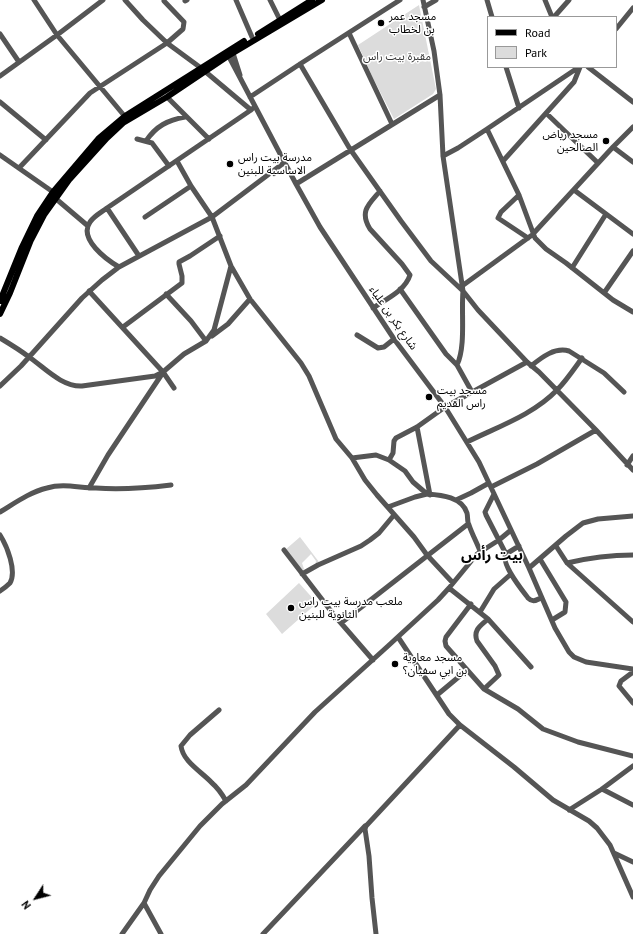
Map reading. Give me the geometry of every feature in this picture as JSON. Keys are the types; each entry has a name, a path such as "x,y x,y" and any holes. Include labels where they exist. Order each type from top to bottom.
{"main road":[{"path":"0,301 30,229 54,195 99,138 127,118 252,37 312,0"},
{"path":"230,52 322,0"},
{"path":"127,118 167,97 203,69"},
{"path":"0,314 35,232 54,195"}],"street":[{"path":"34,0 57,35 127,118"},
{"path":"0,76 103,0"},
{"path":"119,267 104,258 95,249 89,236 88,226 93,219 253,109 203,69 167,43 125,0"},
{"path":"236,0 252,37"},
{"path":"270,0 280,20"},
{"path":"250,97 400,0"},
{"path":"423,0 434,51 440,95 443,156 462,289 461,344 460,358 457,365"},
{"path":"424,6 436,0"},
{"path":"487,0 492,16"},
{"path":"545,0 553,16"},
{"path":"554,16 569,0"},
{"path":"20,168 85,98 99,86 111,81 167,43 183,29 184,25 181,19 164,1"},
{"path":"617,28 633,8"},
{"path":"349,33 392,124"},
{"path":"0,34 19,62"},
{"name":"شارع بكر بن علياء","path":"230,52 240,78 250,97 253,109 285,162 320,227 373,308 445,407 467,442 520,546 541,598 569,652 574,657 586,662 633,669"},
{"path":"300,64 350,150 400,221 431,261 462,289 478,310 529,364 557,390 633,470"},
{"path":"506,68 520,108"},
{"path":"504,161 574,82 580,68"},
{"path":"589,68 633,102"},
{"path":"443,156 520,108 573,69"},
{"path":"296,184 440,95"},
{"path":"167,97 185,117 209,139"},
{"path":"0,102 46,140"},
{"path":"546,113 598,163"},
{"path":"146,141 150,135 165,123 172,119 185,117"},
{"path":"462,289 532,235 633,127"},
{"path":"487,128 519,195 532,235 546,249 604,293 633,312"},
{"path":"137,139 152,143 169,166"},
{"path":"613,147 633,162"},
{"path":"0,155 20,168 54,195 88,226"},
{"path":"177,161 191,186 212,217 231,266 250,299 305,369 340,445 352,458 365,480 414,537 427,555 453,583"},
{"path":"0,386 29,357 57,324 89,291 119,267 212,217 285,162"},
{"path":"145,217 191,186"},
{"path":"574,190 633,234"},
{"path":"373,308 400,290 409,280 410,275 374,234 366,222 365,216 367,207 380,191"},
{"path":"519,195 501,212 498,218 528,238"},
{"path":"107,208 139,256"},
{"path":"572,268 606,214"},
{"path":"123,327 182,283 179,262 220,236"},
{"path":"604,293 633,251"},
{"path":"208,339 214,330 231,266"},
{"path":"400,290 446,354 457,365 472,392"},
{"path":"89,291 163,372 174,388"},
{"path":"166,294 208,339"},
{"path":"89,488 108,455 163,372 184,354 228,324 250,299"},
{"path":"357,335 378,348 384,347 394,338"},
{"path":"0,338 62,381 76,386 152,377 163,372"},
{"path":"389,460 393,452 396,438 417,427 445,407 472,392 510,372 562,349 582,358 604,373 624,392"},
{"path":"467,442 519,418 557,390 582,358"},
{"path":"417,427 429,494"},
{"path":"456,500 537,464 596,430"},
{"path":"352,458 376,455 389,460 405,471 413,482 429,494"},
{"path":"627,465 633,456"},
{"path":"0,512 46,488 62,485 89,488 145,488 170,485"},
{"path":"388,507 415,497 429,494 456,500 460,502 467,514 468,524 480,551"},
{"path":"494,494 485,513 506,554"},
{"path":"302,574 318,565 361,546 379,533 394,515"},
{"path":"530,568 583,523 598,519 633,516"},
{"path":"341,623 468,524"},
{"path":"122,934 144,903 159,876 200,826 226,801 246,785 315,712 398,637 449,588 480,551 499,540 511,530"},
{"path":"0,535 9,552 12,574 11,582 0,591"},
{"path":"520,546 506,554 504,560 511,574 531,601 541,598"},
{"path":"556,546 566,563 633,622"},
{"path":"284,550 341,623 373,660"},
{"path":"566,563 586,559 633,555"},
{"path":"540,559 566,602 565,612 552,620"},
{"path":"480,612 490,598 494,589 511,574"},
{"path":"449,588 488,618 531,667"},
{"path":"471,604 446,637 445,642 446,646 484,689 518,709 546,730 578,742 633,756"},
{"path":"484,689 499,675 495,666 477,641 476,637 477,629 488,618"},
{"path":"398,637 449,714 460,725 514,767 553,800 590,821 597,828 605,837 614,853 633,897"},
{"path":"437,695 467,670"},
{"path":"633,672 621,681 619,686 633,703"},
{"path":"219,710 190,735 183,744 182,749 188,760 212,782 226,801"},
{"path":"263,934 460,725"},
{"path":"569,810 633,766"},
{"path":"602,788 633,805"},
{"path":"366,826 365,829 376,934"},
{"path":"614,853 633,862"},
{"path":"144,903 160,934"}],"green space":[{"name":"مقبرة بيت راس","path":"419,5 436,89 433,94 394,119 358,45"},
{"path":"300,537 319,562 315,566 316,561 311,554 302,563 304,569 302,571 285,550"},
{"name":"ملعب مدرسة بيت راس الثانوية للبنين","path":"299,583 317,603 282,634 266,614"}],"place":[{"name":"مسجد عمر بن لخطاب","path":"381,23"},
{"name":"مسجد رياض الصالحين","path":"606,141"},
{"name":"مدرسة بيت راس الاساسية للبنين","path":"230,164"},
{"name":"مسجد بيت راس القديم","path":"429,397"},
{"name":"ملعب مدرسة بيت راس الثانوية للبنين","path":"291,608"},
{"name":"مسجد معاوية بن ابي سفيان؟","path":"395,664"}],"district":[{"name":"بيت رأس","path":"492,556"}]}
